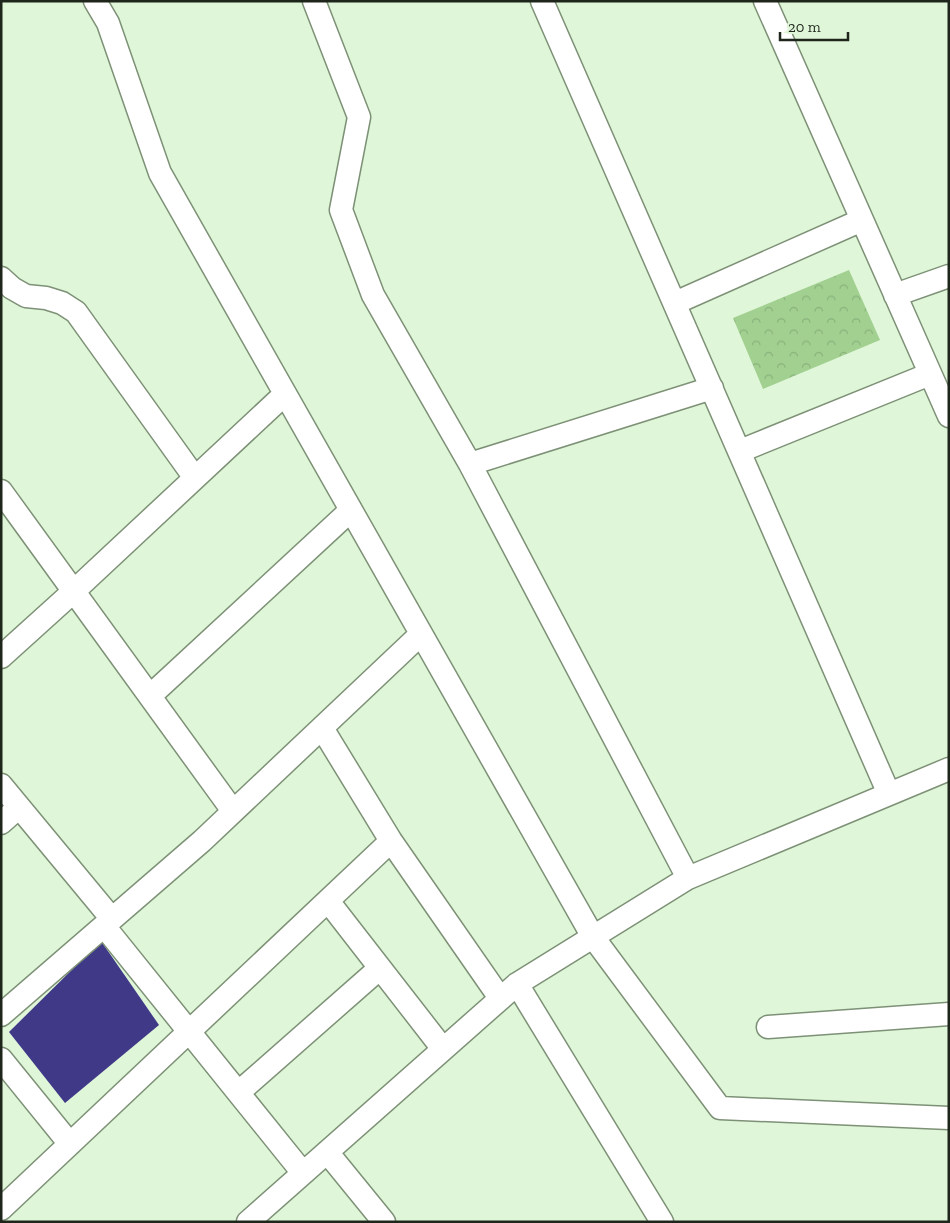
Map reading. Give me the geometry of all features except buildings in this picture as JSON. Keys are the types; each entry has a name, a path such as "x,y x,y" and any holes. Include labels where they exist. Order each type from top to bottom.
{"street":[{"path":"95,1 108,23 160,173 284,394 593,937 720,1108 949,1118"},
{"path":"314,1 359,116 341,210 373,295 470,464 688,878"},
{"path":"542,1 889,794"},
{"path":"765,1 949,416"},
{"path":"675,303 862,220"},
{"path":"895,295 949,276"},
{"path":"1,278 12,288 26,296 46,298 62,303 76,312 195,478"},
{"path":"740,451 930,374"},
{"path":"470,464 712,388"},
{"path":"1,657 284,394"},
{"path":"1,491 233,811"},
{"path":"150,696 351,510"},
{"path":"1,1015 202,841 421,634"},
{"path":"322,728 391,841 509,991 662,1222"},
{"path":"248,1222 509,991 688,878 949,769"},
{"path":"1,785 108,922 189,1031 303,1173"},
{"path":"1,822 19,807"},
{"path":"1,1209 391,841"},
{"path":"328,901 443,1049"},
{"path":"238,1092 380,968"},
{"path":"768,1027 949,1014"},
{"path":"1,1059 70,1144"},
{"path":"327,1152 384,1222"}],"green space":[{"path":"849,270 880,340 763,389 733,318"}]}
